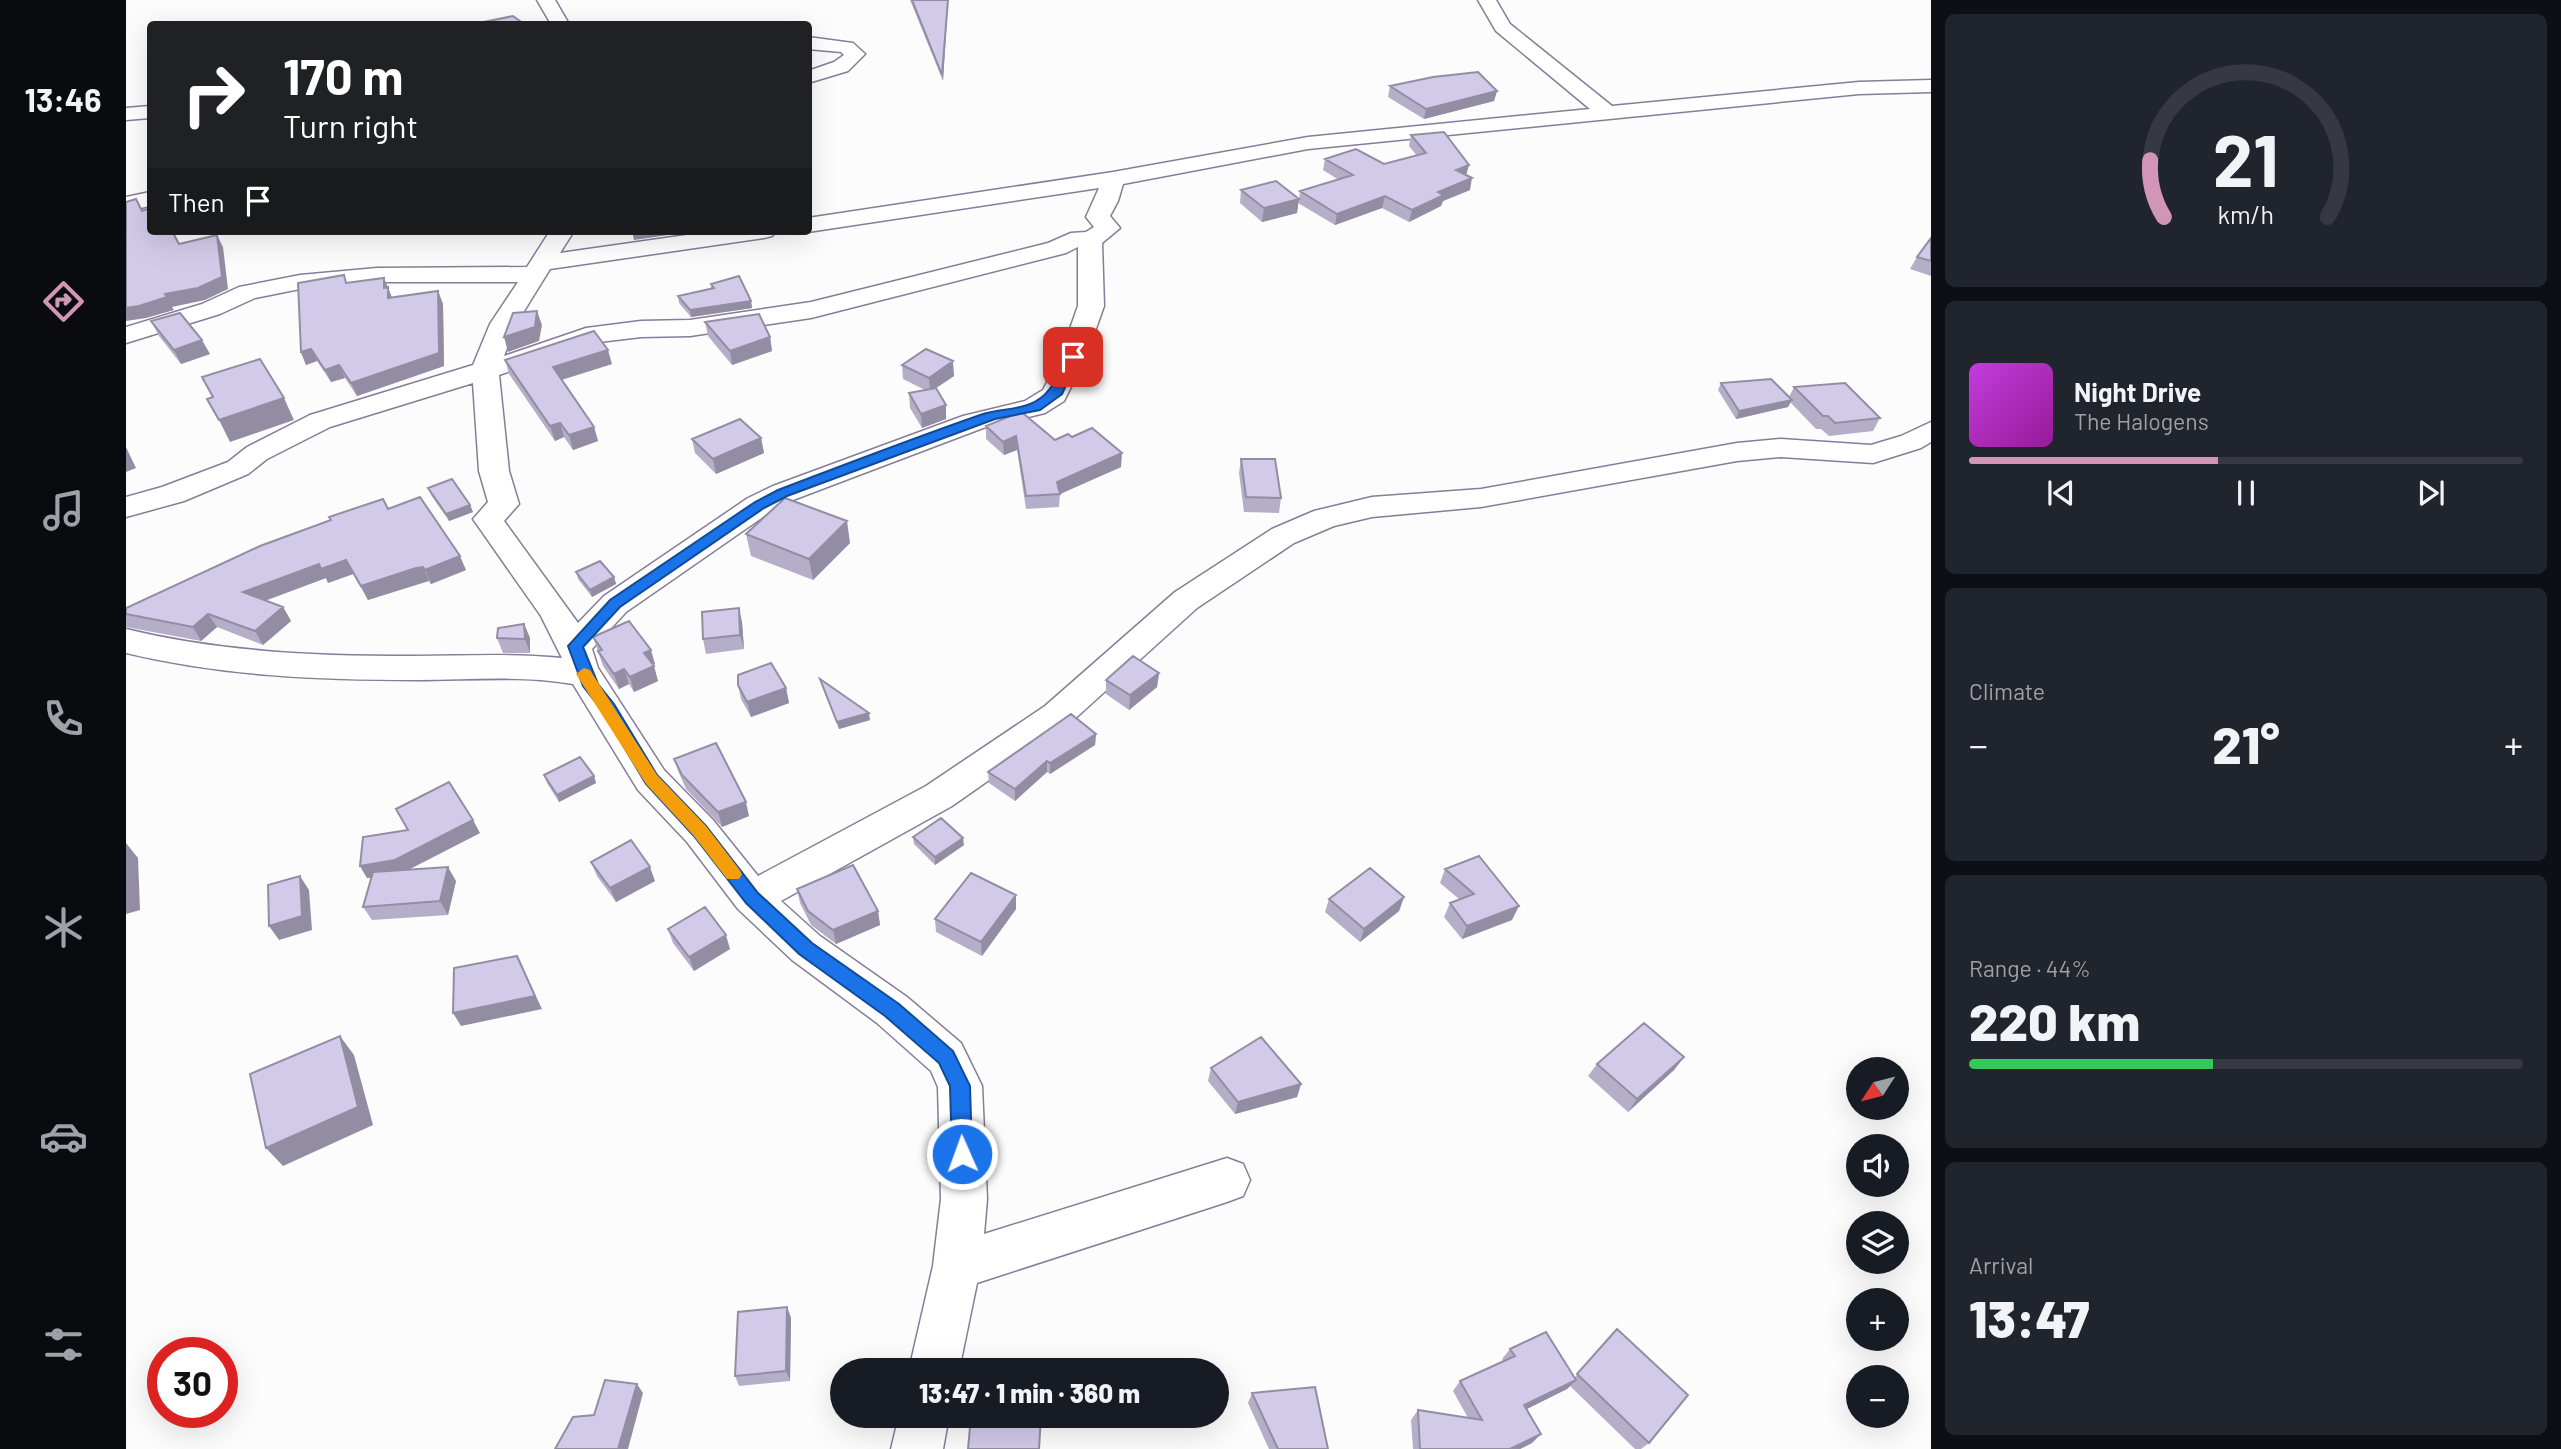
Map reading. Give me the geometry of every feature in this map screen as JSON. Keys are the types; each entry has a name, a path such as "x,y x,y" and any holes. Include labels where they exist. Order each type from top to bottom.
{"street":[{"path":"546,0 557,21"},
{"path":"1487,0 1503,27 1609,114"},
{"path":"812,43 846,47 855,54 843,64 812,76"},
{"path":"812,224 1113,179 1308,142 1859,88 1931,86"},
{"path":"126,114 147,112"},
{"path":"126,507 186,489 238,468 257,453 320,421 586,336 641,329 690,328 811,310 1057,248 1079,238 1090,240 1108,228 1098,217 1107,201 1113,179"},
{"path":"126,204 147,200"},
{"path":"560,235 503,324 485,370 494,471 504,504 488,519 503,545 532,579 651,780 700,831 752,898 806,948 892,1010 946,1057 960,1086 964,1199 957,1266 937,1358"},
{"path":"126,335 211,309 248,292 300,282 387,274 539,268 740,235"},
{"path":"126,641 207,657 352,667 552,667 580,660 615,604 760,505 783,493 964,425 992,415 1035,407 1054,396 1073,357 1091,306 1090,240"},
{"path":"752,898 939,796 1057,715 1186,600 1283,536 1325,518 1372,507 1481,498 1737,452 1781,448 1873,454 1911,442 1931,430"},
{"path":"957,1266 1227,1180"},
{"path":"917,1449 921,1428"}],"building":[{"path":"912,0 948,0 942,75"},
{"path":"513,16 520,21 489,21"},
{"path":"1478,72 1497,91 1426,109 1390,86 1433,77"},
{"path":"1444,132 1469,165 1456,170 1472,178 1438,192 1444,195 1412,210 1385,196 1337,214 1300,191 1353,175 1325,159 1356,149 1384,164 1426,153 1411,135"},
{"path":"1276,181 1299,199 1264,208 1241,190"},
{"path":"136,199 142,211 147,209 147,235 174,235 179,244 217,235 222,277 198,288 165,294 167,297 126,308 126,202"},
{"path":"1931,238 1931,261 1917,257"},
{"path":"344,275 346,283 384,278 384,288 388,287 388,298 438,291 439,353 351,383 339,365 325,370 311,349 301,352 298,283"},
{"path":"739,276 751,301 690,310 678,296 714,288 711,284"},
{"path":"537,311 535,327 504,337 513,313"},
{"path":"180,313 202,340 174,350 151,321"},
{"path":"759,314 770,337 730,351 705,322"},
{"path":"594,331 608,350 553,367 594,427 569,435 560,423 550,426 505,360"},
{"path":"926,349 953,361 929,378 902,365"},
{"path":"260,359 284,398 219,420 207,399 213,397 202,377"},
{"path":"1771,379 1792,400 1739,411 1721,383"},
{"path":"1845,383 1880,418 1835,423 1828,416 1823,416 1794,387"},
{"path":"936,388 946,405 921,414 909,393"},
{"path":"1018,409 1055,440 1068,434 1072,437 1092,428 1122,453 1057,482 1060,494 1026,496 1016,436 1003,442 986,426 1013,415 1012,410"},
{"path":"740,419 761,438 713,459 692,439"},
{"path":"1241,459 1275,459 1281,498 1246,497"},
{"path":"452,479 470,505 446,514 428,488"},
{"path":"420,497 460,556 425,570 423,567 416,568 361,586 346,560 321,569 319,564 243,592 283,607 255,631 208,614 193,627 126,614 126,608 260,546 331,520 329,517 383,499 388,509"},
{"path":"785,498 847,521 809,559 746,534"},
{"path":"600,561 614,577 590,590 576,572"},
{"path":"739,608 740,635 703,639 702,612"},
{"path":"629,621 651,650 644,653 654,666 630,677 624,669 614,674 598,651 602,650 593,637"},
{"path":"524,624 525,639 497,638 498,628"},
{"path":"1133,656 1159,673 1130,695 1106,680"},
{"path":"771,663 786,688 747,702 738,685 738,675"},
{"path":"820,679 869,713 837,722"},
{"path":"1071,714 1096,734 1050,763 1047,761 1015,789 988,772"},
{"path":"716,743 746,802 718,812 682,775 674,759"},
{"path":"580,757 594,776 557,795 544,775"},
{"path":"449,782 473,820 395,860 360,866 363,837 408,830 396,809"},
{"path":"941,818 963,838 935,857 913,837"},
{"path":"631,840 650,867 610,888 591,862"},
{"path":"1479,856 1519,906 1467,926 1450,903 1474,894 1445,869"},
{"path":"853,865 878,911 833,930 808,911 797,889"},
{"path":"448,867 440,901 363,907 373,872"},
{"path":"1370,868 1404,897 1364,929 1329,899"},
{"path":"971,873 1016,895 981,942 935,919"},
{"path":"300,876 302,916 269,926 268,885"},
{"path":"705,907 726,935 689,957 668,929"},
{"path":"517,956 535,996 453,1013 454,968"},
{"path":"1644,1023 1684,1057 1637,1099 1597,1064"},
{"path":"340,1036 358,1107 266,1148 250,1074"},
{"path":"1261,1037 1301,1084 1238,1102 1211,1068"},
{"path":"787,1307 786,1371 735,1376 738,1312"},
{"path":"1617,1329 1688,1395 1649,1443 1577,1374"},
{"path":"1546,1332 1576,1380 1524,1405 1541,1434 1510,1449 1420,1449 1418,1410 1482,1420 1460,1381 1515,1356 1510,1349"},
{"path":"605,1380 637,1384 618,1449 555,1449 573,1417 594,1415"},
{"path":"1315,1387 1328,1449 1278,1449 1252,1393"},
{"path":"970,1428 1040,1428 1039,1449 968,1449"}],"slow traffic":[{"path":"584,674 608,708 651,780 700,831 733,874"}],"route":[{"path":"962,1154 960,1086 946,1057 892,1010 806,948 752,898 700,831 651,780 608,708 584,674 575,646 615,604 760,505 783,493 992,415 1035,407 1058,391 1073,357"}]}
